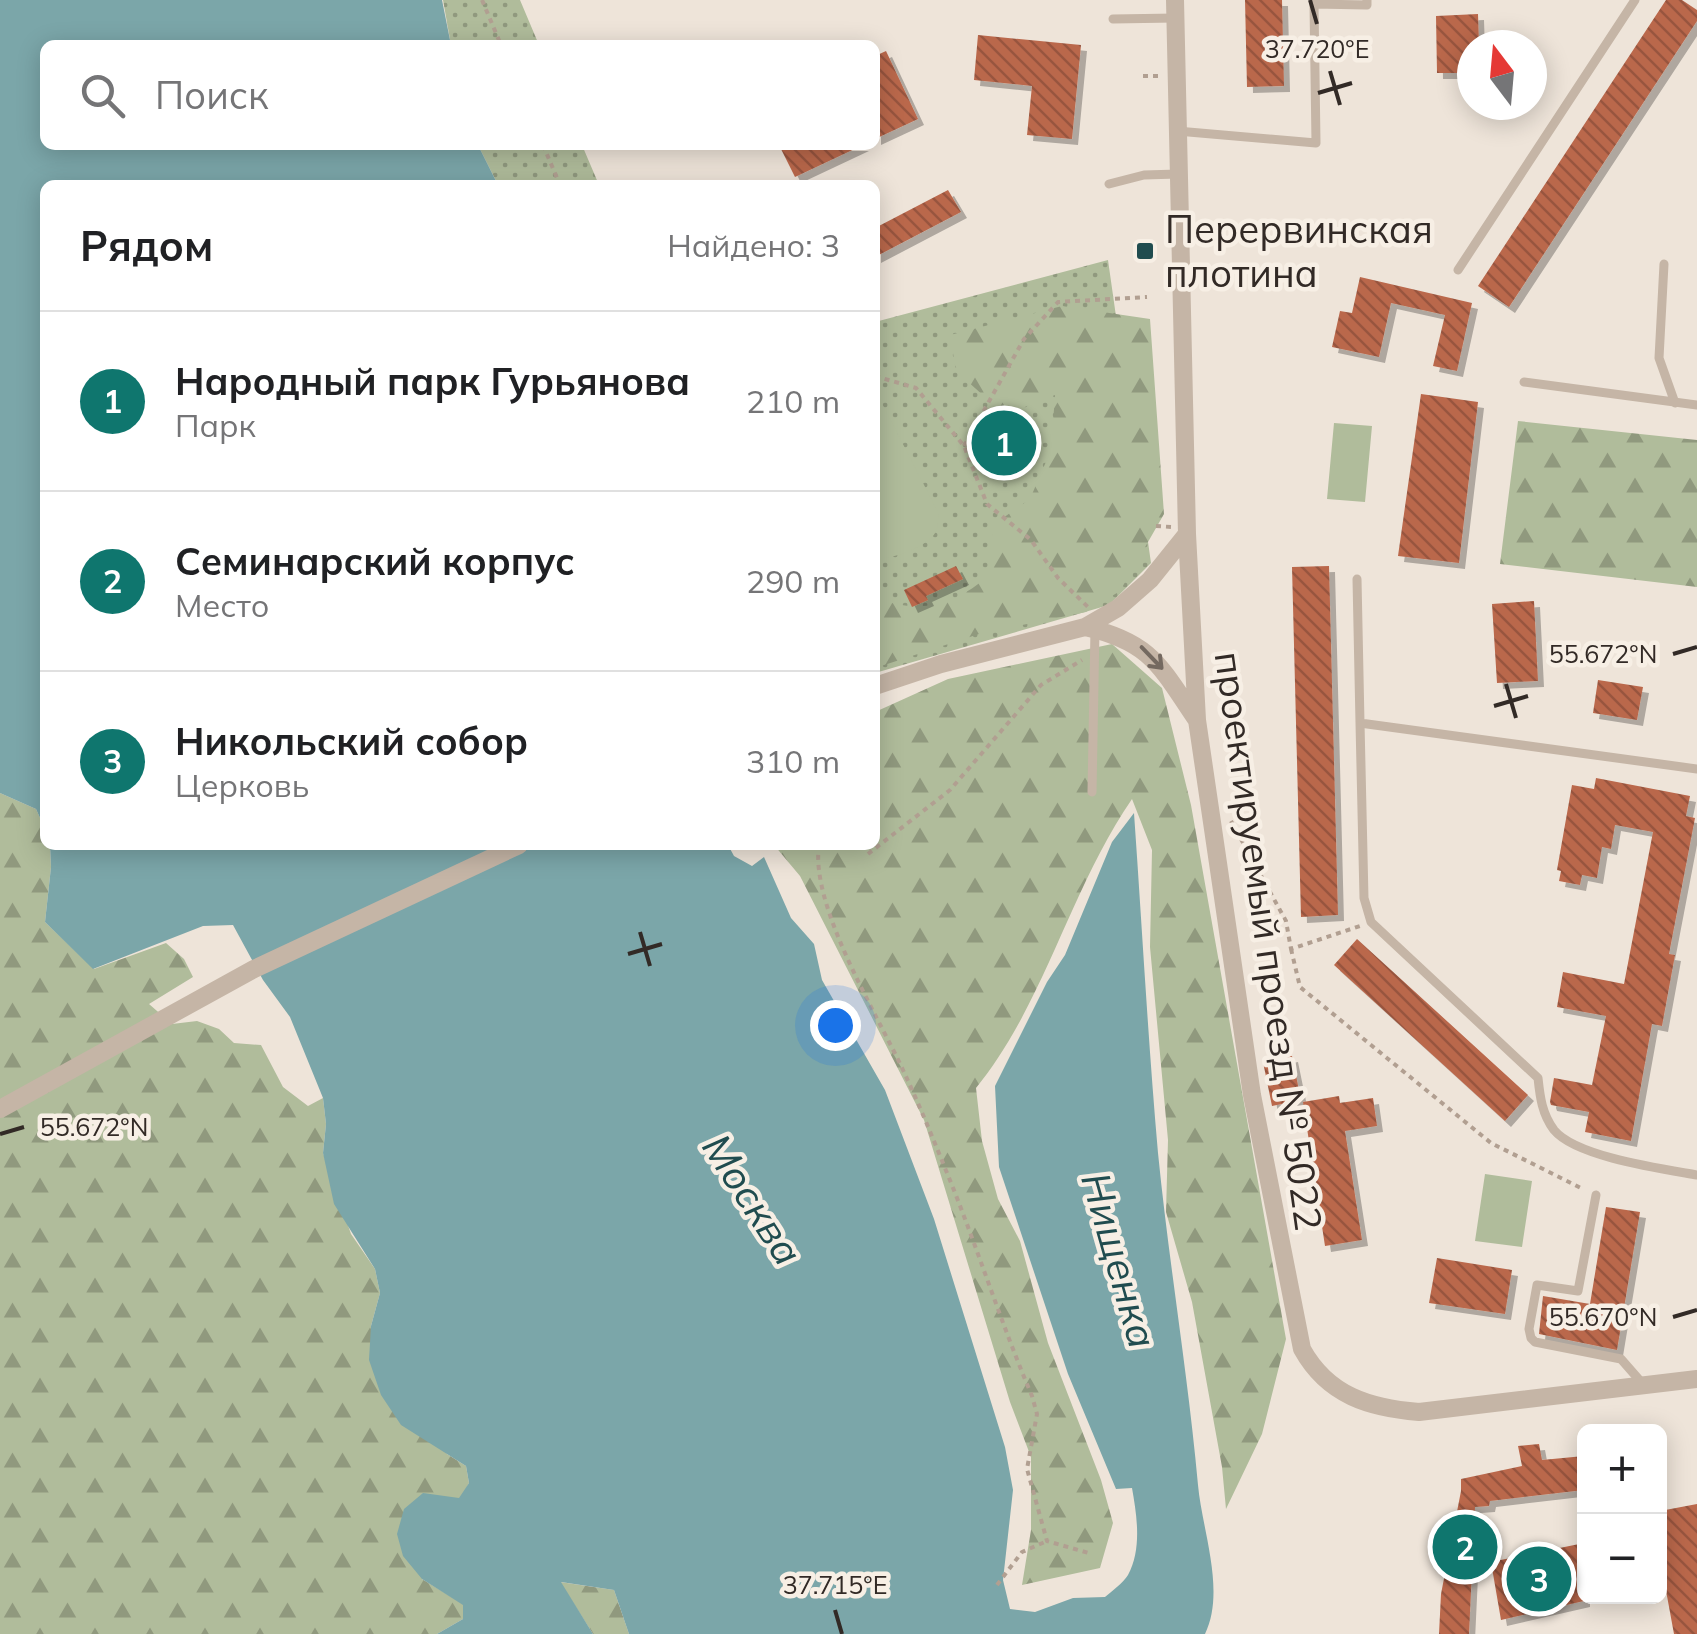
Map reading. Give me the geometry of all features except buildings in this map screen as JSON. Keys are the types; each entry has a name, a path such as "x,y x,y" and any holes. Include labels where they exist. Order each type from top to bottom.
{"street":[{"name":"проектируемый проезд № 5022","path":"1175,9 1187,534 1196,720 1252,1094 1296,1327 1310,1363 1323,1378 1357,1402 1419,1412 1697,1379"},
{"path":"880,684 1092,624 1150,580 1187,534"},
{"path":"1092,624 1142,647 1162,668 1196,720"},
{"path":"0,1108 254,969 509,850"}],"lane":[{"path":"1178,131 1316,143 1314,4 1367,5 1367,0"},
{"path":"1458,270 1636,0"},
{"path":"1113,19 1175,9"},
{"path":"1110,184 1144,175 1178,174"},
{"path":"1664,264 1659,358 1675,403"},
{"path":"1524,382 1697,405"},
{"path":"1357,579 1364,898 1371,922 1538,1078 1542,1108 1556,1134 1607,1158 1697,1175"},
{"path":"1092,624 1092,792"},
{"path":"1360,723 1697,770"},
{"path":"1596,1195 1578,1290 1538,1285 1529,1329 1531,1338 1621,1359 1644,1386"}],"path":[{"path":"482,0 498,40"},
{"path":"545,150 558,180"},
{"path":"964,446 1024,339 1058,302 1147,297"},
{"path":"880,377 916,388 964,446 988,504 1031,540 1092,624"},
{"path":"880,845 950,790 1041,685 1095,652"},
{"path":"1226,812 1286,921 1300,988 1491,1143 1596,1195"},
{"path":"817,850 816,862 826,901 848,958 946,1169 1032,1396 1037,1414 1027,1469 1047,1541"},
{"path":"868,854 873,850"},
{"path":"1291,949 1371,922"},
{"path":"997,1585 1022,1552 1047,1541 1092,1554"}],"green space":[{"path":"443,0 520,0 537,40 450,40"},
{"path":"480,150 584,150 597,180 496,180"},
{"path":"1108,260 1151,563 1109,605 880,672 880,321"},
{"path":"1062,306 1150,319 1164,514 1120,591 1086,612 982,633 880,666 880,599 906,606 935,604 963,594 989,575 993,525 1030,499 1051,450 1055,395 1005,415 956,371 950,335"},
{"path":"880,400 938,512 938,525 932,537 905,553 882,558"},
{"path":"1518,421 1697,440 1697,587 1500,564"},
{"path":"1334,423 1372,426 1365,502 1327,499"},
{"path":"1112,644 1162,688 1191,805 1286,1339 1262,1434 1226,1509 1192,1302 1166,1212 1168,1140 1150,947 1152,850 1132,799 1091,870 1021,1020 976,1088 982,1141 998,1199 1020,1241 1048,1343 1101,1480 1113,1523 1100,1568 1022,1585 1031,1530 1031,1457 1010,1402 924,1120 800,876 778,850 880,850 880,710 948,679"},
{"path":"0,793 36,809 40,818 40,850 50,850 45,922 94,969 166,943 184,959 193,977 149,1004 172,1024 197,1021 219,1029 234,1043 261,1045 283,1087 308,1106 323,1098 323,1153 351,1234 375,1269 380,1293 371,1326 447,1454 466,1466 469,1483 422,1579 463,1604 463,1619 437,1634 0,1634"},
{"path":"1485,1174 1532,1181 1522,1247 1475,1241"},
{"path":"560,1582 614,1590 629,1634 593,1634"}],"water":[{"path":"0,0 442,0 450,40 40,40 40,150 480,150 496,180 40,180 40,818 36,809 0,793"},
{"path":"1134,813 1158,1153 1213,1580 1211,1617 1205,1634 629,1634 614,1590 561,1582 593,1634 437,1634 463,1619 463,1605 422,1579 403,1556 397,1534 404,1509 423,1493 459,1498 469,1483 466,1466 401,1425 381,1395 369,1360 371,1326 380,1293 375,1269 334,1204 323,1153 323,1098 290,1017 263,980 233,925 203,926 93,969 45,922 50,850 731,850 752,866 764,857 791,918 814,944 822,980 885,1090 934,1219 1005,1447 1013,1490 1003,1580 1010,1609 1035,1612 1073,1598 1105,1597 1128,1575 1137,1543 1132,1488 1116,1489 1068,1374 999,1167 995,1086 1047,982 1065,955 1112,842"}],"place":[{"name":"Перервинская плотина","path":"1145,251"},
{"name":"Народный парк Гурьянова","path":"1004,443"},
{"name":"Семинарский корпус","path":"1465,1547"},
{"name":"Никольский собор","path":"1539,1579"}],"water label":[{"name":"Москва","path":"753,1199"},
{"name":"Нищенка","path":"1120,1260"}]}
